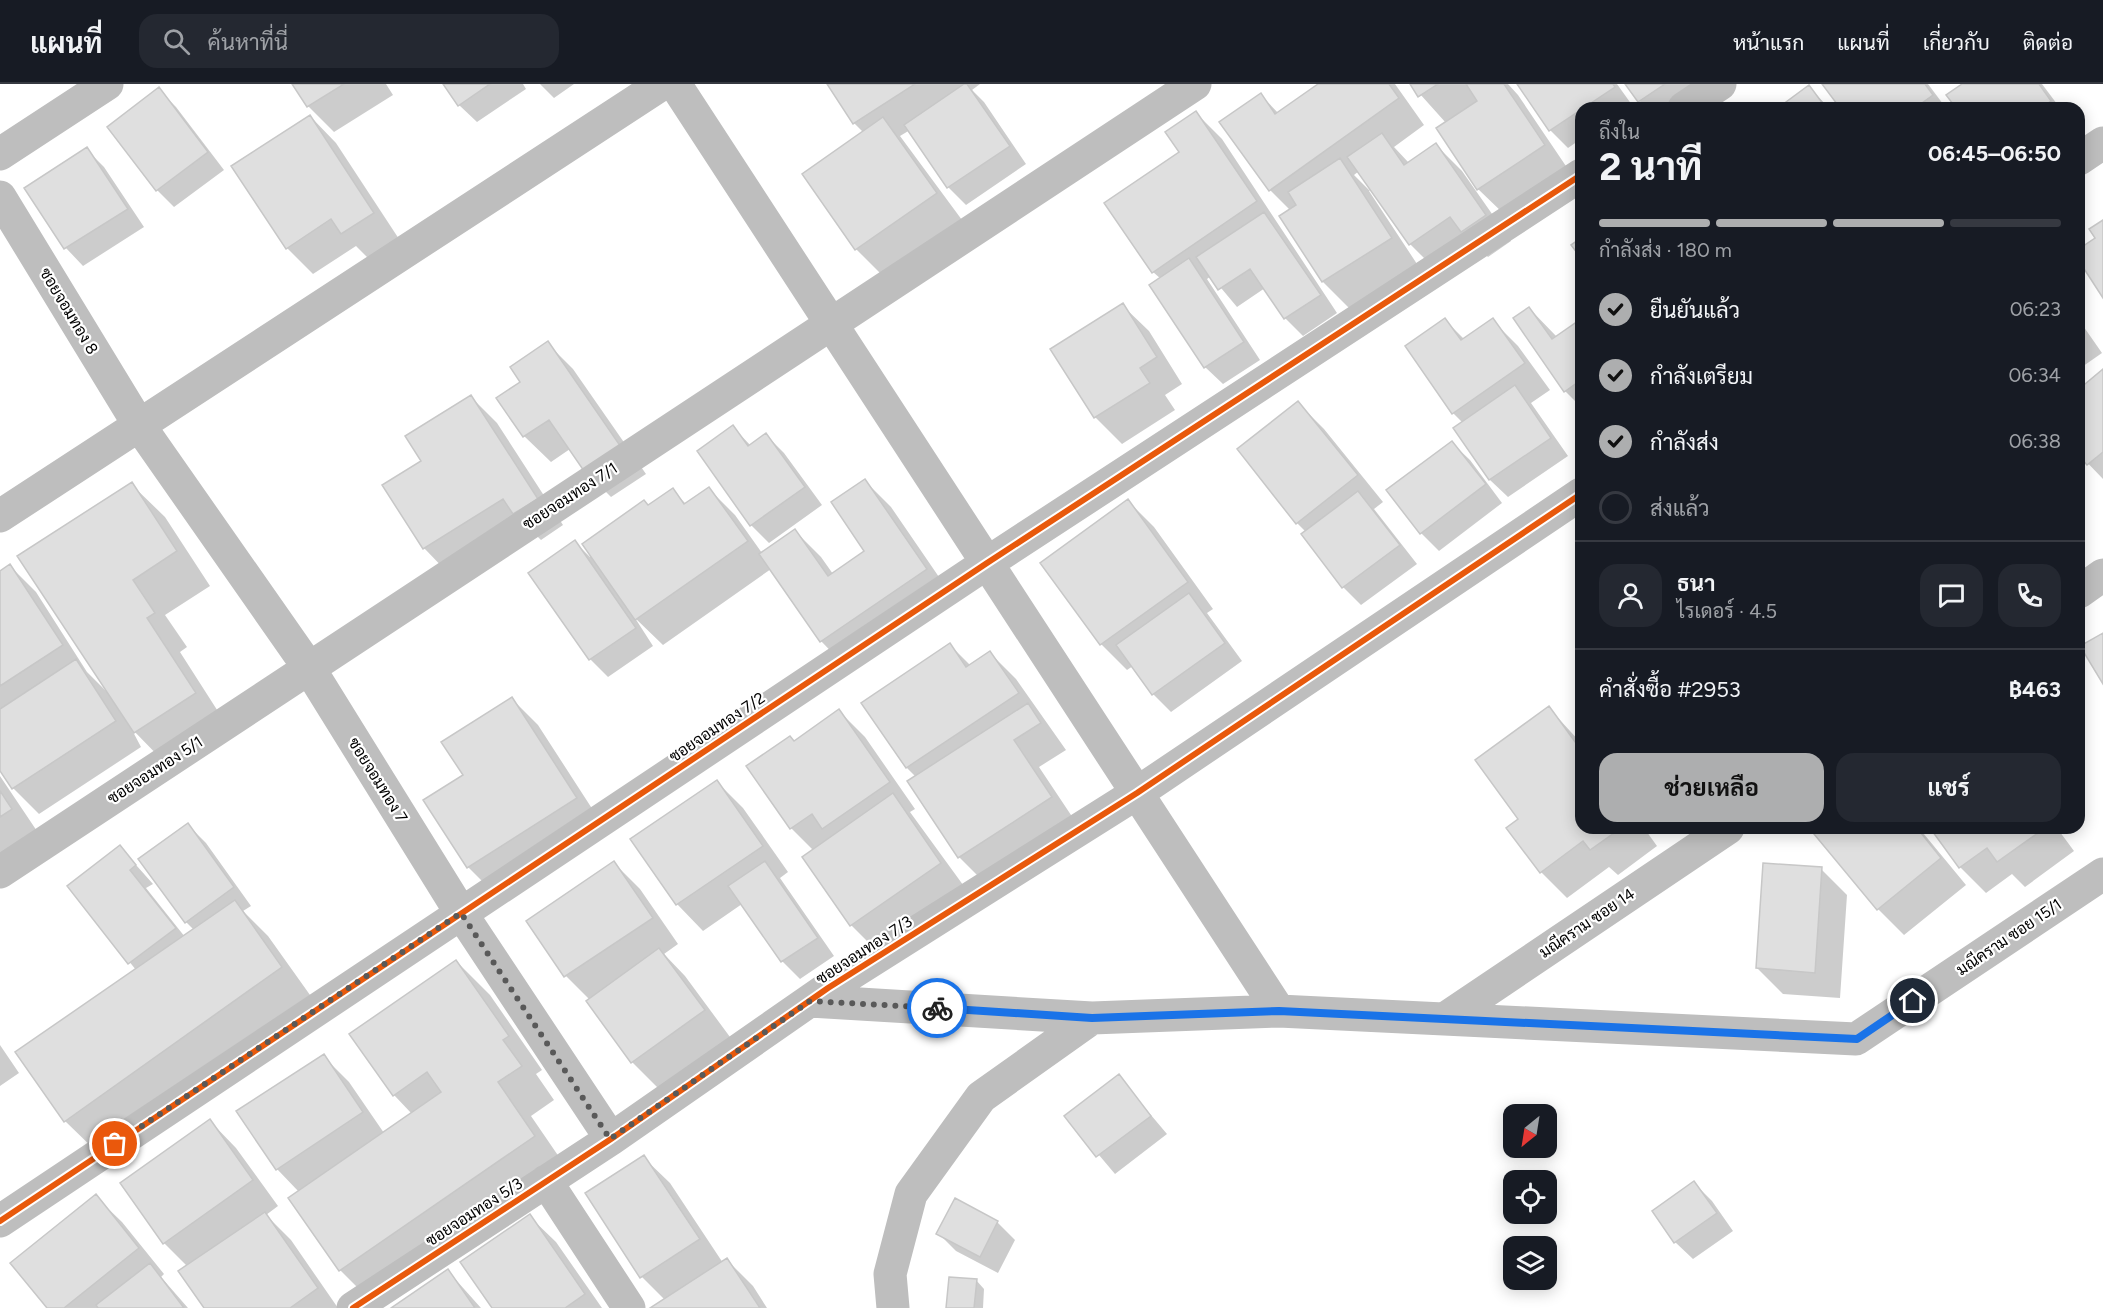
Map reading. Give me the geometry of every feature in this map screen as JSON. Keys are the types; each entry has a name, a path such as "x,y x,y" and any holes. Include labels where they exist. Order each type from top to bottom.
{"street":[{"path":"0,154 107,84"},
{"path":"0,516 662,84"},
{"path":"675,84 1279,1011"},
{"name":"ซอยจอมทอง 7/1","path":"309,668 1195,84"},
{"path":"1693,102 1720,84"},
{"path":"2085,155 2103,143"},
{"name":"ซอยจอมทอง 7/2","path":"0,1221 987,563 1575,179"},
{"name":"ซอยจอมทอง 8","path":"0,196 139,425"},
{"name":"ซอยจอมทอง 7","path":"139,425 309,668 461,913 610,1139"},
{"name":"ซอยจอมทอง 7/3","path":"610,1139 810,1001 1137,793 1575,498"},
{"path":"2085,588 2103,575"},
{"name":"ซอยจอมทอง 5/1","path":"0,872 309,668"},
{"name":"มณีคราม ซอย 14","path":"1446,1018 1719,834"},
{"name":"มณีคราม ซอย 15/1","path":"810,1001 1092,1018 1279,1011 1857,1039 2103,874"},
{"path":"893,1308 890,1274 911,1194 981,1097 1092,1018"},
{"name":"ซอยจอมทอง 5/3","path":"353,1308 610,1139"},
{"path":"546,1181 629,1308"}],"building":[{"path":"292,84 344,84 307,107"},
{"path":"443,84 490,84 458,106"},
{"path":"827,84 915,84 853,124"},
{"path":"967,84 1010,146 947,188 904,125"},
{"path":"1318,84 1389,84 1399,98 1269,191 1219,122 1261,93 1275,114"},
{"path":"1410,84 1438,84 1418,97"},
{"path":"1466,84 1504,84 1545,145 1477,190 1436,128 1477,101"},
{"path":"1517,84 1613,84 1615,87 1592,102 1575,102 1575,114 1549,131"},
{"path":"1625,84 1665,84 1638,102"},
{"path":"1822,84 1925,84 1933,95 1923,102 1836,102"},
{"path":"1962,84 2039,84 2051,101 1951,102 1946,95"},
{"path":"1809,85 1822,102 1786,102"},
{"path":"159,87 208,152 156,191 107,127"},
{"path":"1196,111 1257,201 1152,273 1104,203 1179,152 1165,132"},
{"path":"310,115 374,213 341,234 331,219 286,249 231,166"},
{"path":"883,117 937,193 855,250 802,174"},
{"path":"1382,133 1404,165 1436,143 1486,215 1461,232 1450,217 1409,245 1347,157"},
{"path":"87,147 128,209 64,249 24,188"},
{"path":"1340,158 1392,238 1322,282 1279,216 1296,205 1288,192"},
{"path":"1264,212 1321,295 1284,319 1250,269 1218,290 1196,257"},
{"path":"2103,220 2103,298 2085,270 2085,245 2095,238 2089,229"},
{"path":"1189,258 1244,342 1204,368 1149,285"},
{"path":"1123,303 1157,357 1140,368 1150,383 1094,418 1050,349"},
{"path":"1529,307 1552,339 1575,323 1575,384 1564,392 1513,318"},
{"path":"1445,318 1461,340 1493,318 1525,363 1452,414 1405,346"},
{"path":"548,341 621,447 584,471 549,420 523,437 496,398 520,382 510,367"},
{"path":"2103,369 2103,452 2087,465 2085,463 2085,384"},
{"path":"1515,385 1551,438 1489,480 1453,428"},
{"path":"471,395 538,499 513,514 503,499 423,549 382,485 421,461 405,436"},
{"path":"1298,401 1358,475 1296,524 1237,449"},
{"path":"733,425 748,446 766,433 805,487 750,526 697,451"},
{"path":"1452,441 1486,484 1420,534 1386,490"},
{"path":"865,479 927,569 820,642 759,554 795,529 828,576 864,551 831,502"},
{"path":"132,482 177,551 133,580 155,613 147,618 196,693 134,733 17,556"},
{"path":"709,487 748,541 635,620 582,544 644,500 648,505 673,488 684,504"},
{"path":"1358,491 1400,545 1342,588 1301,534"},
{"path":"1128,499 1188,582 1100,645 1040,563"},
{"path":"575,540 636,628 589,660 528,573"},
{"path":"10,564 63,645 0,686 0,571"},
{"path":"1189,593 1225,643 1152,695 1116,645"},
{"path":"2103,633 2103,684 2085,654 2085,643"},
{"path":"950,643 966,667 990,651 1019,693 906,768 861,703"},
{"path":"76,659 116,721 12,789 0,771 0,709"},
{"path":"512,697 577,798 467,868 423,800 463,775 441,742"},
{"path":"1028,703 1041,723 1014,740 1052,797 958,858 907,781"},
{"path":"1549,706 1575,742 1575,834 1613,834 1590,850 1583,841 1540,873 1506,828 1518,819 1475,760"},
{"path":"839,709 890,782 822,829 812,814 790,829 746,766 790,736 794,741"},
{"path":"717,780 763,846 676,905 630,839"},
{"path":"0,791 12,809 0,817"},
{"path":"893,793 941,863 850,926 802,857"},
{"path":"188,823 234,887 185,923 138,859"},
{"path":"1814,834 1922,834 1941,858 1877,910"},
{"path":"1934,834 2037,834 1997,862 1987,848 1959,868"},
{"path":"120,845 136,865 130,870 176,928 128,964 67,886"},
{"path":"614,861 653,918 564,977 526,921"},
{"path":"765,861 818,938 781,962 728,886"},
{"path":"1763,863 1822,867 1815,973 1756,968"},
{"path":"235,900 282,967 64,1122 15,1052"},
{"path":"659,948 705,1010 631,1063 586,1001"},
{"path":"456,960 509,1036 503,1040 522,1066 498,1082 535,1136 339,1271 288,1198 441,1092 427,1072 393,1096 349,1034"},
{"path":"324,1054 363,1112 276,1170 236,1111"},
{"path":"1119,1074 1151,1116 1096,1157 1064,1116"},
{"path":"210,1119 253,1180 163,1244 120,1183"},
{"path":"644,1155 700,1239 640,1278 585,1193"},
{"path":"1694,1181 1717,1213 1674,1243 1652,1211"},
{"path":"96,1194 139,1248 64,1308 47,1308 10,1263"},
{"path":"955,1198 998,1221 980,1257 936,1234"},
{"path":"265,1212 318,1288 290,1308 204,1308 178,1271"},
{"path":"530,1214 585,1294 565,1308 492,1308 460,1262"},
{"path":"727,1258 760,1308 650,1308"},
{"path":"150,1263 184,1308 98,1308 96,1305"},
{"path":"448,1269 475,1308 391,1308"},
{"path":"949,1277 977,1279 974,1308 946,1308"}],"cycle path":[{"path":"0,1221 987,563 1575,179"},
{"path":"353,1308 611,1139 828,988 1137,793 1575,498"}],"way so far":[{"path":"115,1144 461,913 610,1139 810,1001 937,1008"}],"route":[{"path":"937,1008 1092,1018 1279,1011 1857,1039 1913,1001"}]}
